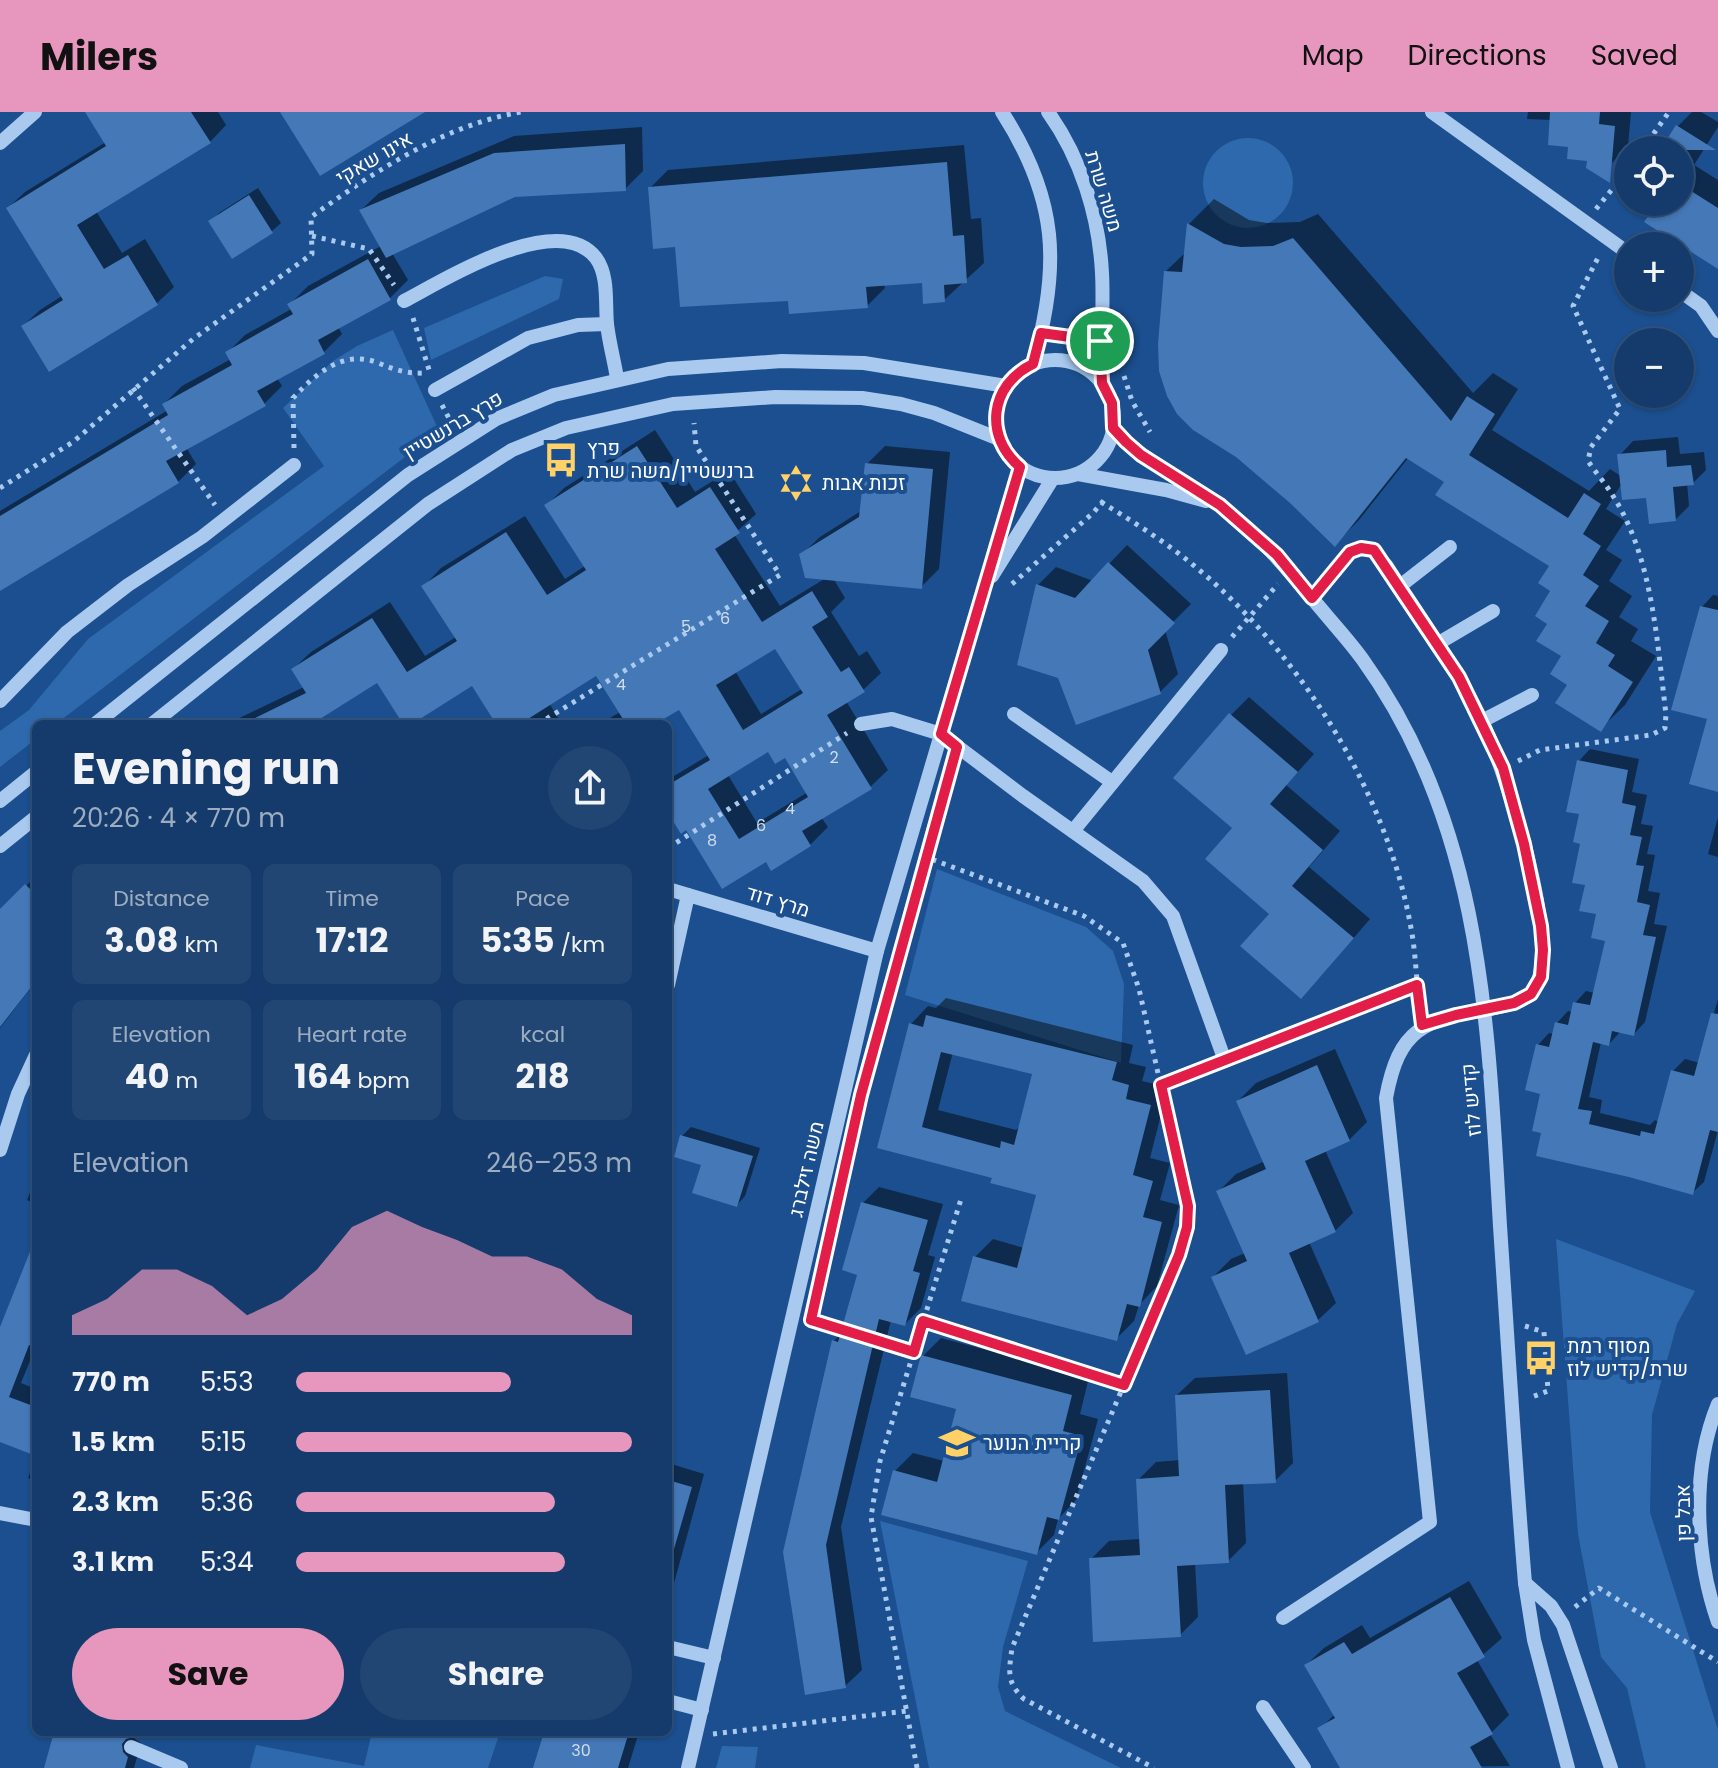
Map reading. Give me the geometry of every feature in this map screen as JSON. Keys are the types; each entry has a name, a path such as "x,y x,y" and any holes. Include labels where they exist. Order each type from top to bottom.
{"street":[{"path":"0,143 35,112"},
{"path":"1002,112 1021,141 1044,198 1051,259 1048,301 1033,364"},
{"name":"משה שרת","path":"1048,112 1075,159 1098,225 1102,274 1102,383"},
{"path":"1432,112 1614,243"},
{"path":"404,301 479,261 515,248 564,242 581,246 596,259 602,274 617,378"},
{"path":"1694,301 1718,331"},
{"path":"435,390 528,338 578,325 607,324"},
{"name":"פרץ ברנשטיין","path":"100,720 354,516 449,447 496,419 554,395 617,378 668,369 782,361 864,363 1006,386"},
{"path":"1066,361 1088,370 1102,383 1112,403 1113,428 1101,456 1078,474 1053,478 1037,476 1007,455 999,439 995,413 1006,386 1014,376 1033,364 1066,361"},
{"path":"157,720 418,511 501,457 566,428 625,412 692,402 775,397 862,398 934,413 999,439"},
{"name":"קדיש לוז","path":"1113,428 1141,455 1220,505 1277,555 1363,660 1395,710 1429,776 1455,849 1479,956 1525,1583 1534,1640 1568,1768"},
{"path":"3,694 67,632 128,585 225,519 294,465"},
{"name":"משה זילברג","path":"688,1768 877,951 1020,467"},
{"name":"קדיש לוז","path":"1078,474 1166,490 1220,505"},
{"name":"משה זילברג","path":"985,586 1053,478"},
{"path":"1400,586 1450,547"},
{"path":"1283,1618 1430,1522 1386,1098 1391,1070 1403,1047 1422,1025 1514,1003 1531,994 1541,977 1541,926 1524,844 1503,768 1482,721 1386,565"},
{"path":"1437,644 1493,611"},
{"path":"1073,831 1221,650"},
{"path":"1482,721 1532,695"},
{"path":"1014,714 1112,782"},
{"path":"861,724 892,719 941,734 1143,881 1173,916 1225,1061"},
{"path":"0,801 32,775"},
{"path":"0,846 32,820"},
{"name":"מרץ דוד","path":"672,890 877,951"},
{"path":"672,967 688,895"},
{"path":"0,1150 18,1094 32,1064"},
{"name":"אבל פן","path":"1718,1404 1705,1444 1701,1486 1701,1538 1718,1622"},
{"path":"0,1513 32,1519"},
{"path":"1525,1583 1551,1606 1563,1625 1611,1768"},
{"path":"672,1648 714,1658"},
{"path":"672,1702 702,1710"},
{"path":"1263,1707 1304,1768"},
{"path":"131,1747 181,1768"}],"path":[{"name":"אינו שאקי","path":"133,388 193,339 312,254 311,217 370,175 443,137 494,115 521,112"},
{"path":"1652,136 1669,112"},
{"path":"1584,222 1614,187"},
{"path":"1503,768 1540,750 1651,735 1665,728 1666,714 1652,602 1631,531 1614,498 1588,461 1591,447 1620,409 1573,306 1608,239"},
{"path":"1041,333 1100,341"},
{"path":"294,465 293,398 314,377 336,363 354,358 373,361 408,374 430,372"},
{"path":"1123,372 1142,423 1155,439 1141,455"},
{"path":"0,488 73,442 133,388 225,519"},
{"path":"544,720 780,575 696,446 692,402"},
{"path":"1008,588 1102,503 1119,482"},
{"path":"1091,497 1193,565 1277,650 1325,713 1359,773 1381,823 1399,878 1411,928 1422,1025"},
{"path":"1312,598 1350,552 1361,548 1374,550 1386,565"},
{"path":"1221,650 1290,571"},
{"path":"1313,574 1331,593"},
{"path":"672,845 861,724"},
{"path":"922,872 930,843"},
{"path":"907,851 1084,916 1123,943 1139,989 1188,1206 1187,1227 1179,1255 1012,1648 1009,1671 1013,1689 1024,1699 1154,1768"},
{"path":"1161,1085 1417,985"},
{"path":"917,1768 871,1517 880,1461 962,1196"},
{"path":"809,1334 815,1305"},
{"path":"793,1315 914,1352"},
{"path":"923,1321 1124,1385"},
{"path":"1522,1325 1544,1332 1548,1391 1527,1399"},
{"path":"1568,1612 1599,1588 1718,1662"},
{"path":"696,1736 907,1711"},
{"path":"710,1745 716,1724"}],"shaded area":[{"path":"1239,138 1257,138 1273,145 1286,158 1293,174 1293,192 1286,208 1273,221 1257,228 1239,228 1223,221 1210,208 1203,192 1203,174 1210,158 1223,145"},
{"path":"545,276 563,279 559,299 431,360 424,328"},
{"path":"393,330 439,431 61,720 32,720 32,742 0,767 0,731 29,710 88,639 324,466 283,408 333,361"},
{"path":"937,869 1086,927 1113,951 1124,984 1121,1063 905,995"},
{"path":"1556,1239 1695,1291 1677,1324 1652,1415 1650,1512 1718,1730 1718,1768 1646,1768 1627,1688 1601,1657 1578,1534"},
{"path":"880,1521 1028,1561 1003,1647 998,1687 1005,1711 1121,1768 929,1768"},
{"path":"371,1736 499,1736 488,1768 250,1768 256,1745 364,1766"},
{"path":"722,1746 758,1747 755,1768 716,1768"}],"building":[{"path":"85,112 191,112 211,143 77,225 104,269 128,255 158,305 49,372 21,326 63,300 6,208 106,146"},
{"path":"280,112 425,112 320,176"},
{"path":"1550,112 1600,112 1599,124 1615,126 1610,183 1586,168 1587,161 1567,159 1568,147 1548,145"},
{"path":"1676,125 1694,136 1669,136"},
{"path":"1694,136 1716,150 1694,150"},
{"path":"625,144 626,191 515,197 386,258 359,210 494,153"},
{"path":"947,162 953,236 964,235 967,283 944,285 945,302 923,304 922,283 866,287 868,308 789,314 788,301 680,307 675,247 653,249 648,187"},
{"path":"1694,193 1718,208 1718,269 1694,254 1694,232 1660,232 1644,222 1648,216 1694,216"},
{"path":"249,195 273,233 232,259 208,221"},
{"path":"1187,223 1224,244 1241,247 1273,246 1293,238 1451,421 1467,396 1495,414 1469,455 1568,518 1584,493 1601,504 1583,534 1601,546 1583,575 1599,586 1585,606 1609,621 1596,643 1615,655 1608,666 1633,682 1601,732 1555,703 1567,685 1550,674 1561,656 1536,641 1547,624 1535,616 1550,591 1538,583 1549,566 1435,495 1444,482 1406,458 1335,547 1236,457 1193,430 1177,414 1159,371 1158,344 1164,271 1182,272"},
{"path":"368,259 391,300 318,340 325,354 257,391 266,406 166,461 179,483 0,591 0,516 168,415 162,404 232,365 225,352 293,314 287,304"},
{"path":"637,446 677,508 710,487 740,533 715,549 762,622 812,591 828,617 812,627 841,672 849,667 865,692 827,715 872,789 802,831 811,846 771,871 766,862 722,889 686,830 681,834 672,819 672,783 710,760 679,710 662,720 624,720 596,676 526,720 493,720 472,686 418,720 400,720 377,683 318,720 251,720 306,693 291,669 372,618 407,672 457,641 421,586 506,532 547,595 586,570 544,505","holes":["775,649 803,693 743,730 716,685","768,752 775,764 785,758 808,797 739,839 708,789"]},
{"path":"1666,450 1667,467 1691,465 1694,485 1673,487 1676,521 1649,524 1646,498 1622,500 1617,454"},
{"path":"865,463 933,469 922,589 805,578 799,554 859,517"},
{"path":"1108,562 1175,623 1148,650 1161,694 1076,725 1058,678 1017,665 1036,584 1075,598"},
{"path":"1700,606 1718,610 1718,792 1689,784 1707,719 1671,710"},
{"path":"1229,713 1298,772 1270,804 1323,850 1292,886 1354,938 1301,999 1240,946 1269,914 1205,859 1232,828 1173,778"},
{"path":"1577,760 1628,770 1622,803 1636,806 1630,835 1642,837 1636,865 1644,866 1637,902 1650,905 1643,935 1656,937 1634,1036 1612,1031 1609,1046 1593,1042 1578,1109 1592,1111 1589,1124 1640,1136 1641,1131 1654,1134 1671,1070 1694,1076 1711,1013 1718,1014 1718,1132 1710,1130 1693,1195 1536,1156 1541,1133 1532,1131 1540,1094 1525,1090 1536,1044 1549,1047 1555,1022 1568,1025 1573,1002 1590,1005 1605,941 1591,938 1596,914 1579,911 1585,885 1572,883 1580,844 1573,842 1579,814 1566,812"},
{"path":"25,884 32,891 32,986 0,1027 0,909"},
{"path":"926,1015 1117,1062 1112,1080 1129,1085 1126,1099 1151,1105 1133,1175 1153,1181 1143,1217 1162,1222 1140,1307 1127,1304 1117,1341 961,1301 973,1256 1017,1268 1036,1195 990,1183 992,1178 877,1148 909,1023 923,1027","holes":["941,1052 1032,1074 1014,1145 1001,1141 1000,1148 922,1127"]},
{"path":"1317,1065 1350,1141 1305,1161 1336,1232 1289,1253 1319,1322 1246,1355 1211,1277 1247,1261 1216,1191 1266,1169 1236,1101"},
{"path":"680,1135 753,1156 737,1207 692,1193 701,1165 674,1157"},
{"path":"861,1202 928,1220 913,1271 920,1273 905,1326 879,1319 826,1545 846,1688 805,1695 783,1552 832,1340 838,1342 857,1275 842,1270"},
{"path":"32,1247 32,1346 29,1345 9,1397 32,1406 32,1454 0,1442 0,1327"},
{"path":"921,1355 1072,1395 1063,1431 1082,1436 1059,1520 1047,1517 1037,1555 881,1515 893,1470 937,1482 956,1409 910,1397"},
{"path":"1270,1390 1276,1483 1225,1485 1229,1563 1177,1566 1181,1637 1093,1642 1089,1558 1140,1555 1136,1479 1179,1476 1175,1395"},
{"path":"672,1481 692,1487 672,1549"},
{"path":"1450,1597 1485,1657 1457,1673 1493,1734 1470,1747 1482,1768 1340,1768 1317,1728 1335,1718 1304,1665 1344,1642 1352,1654"},
{"path":"53,1736 133,1736 122,1744 123,1752 128,1757 125,1768 44,1768"},
{"path":"543,1736 628,1736 618,1768 533,1768"}],"place":[{"name":"פרץ ברנשטיין/משה שרת","path":"561,460"},
{"name":"זכות אבות","path":"796,483"},
{"name":"מסוף רמת שרת/קדיש לוז","path":"1541,1358"},
{"name":"קריית הנוער","path":"957,1443"}],"route":[{"path":"1041,333 1100,341 1102,383 1112,403 1113,428 1141,455 1220,505 1277,555 1312,598 1350,552 1361,548 1374,550 1386,565 1459,677 1503,768 1524,844 1543,950 1541,977 1531,994 1514,1003 1422,1025 1417,985 1161,1085 1188,1206 1187,1227 1179,1255 1124,1385 923,1321 914,1352 811,1320 861,1095 957,747 941,734 1020,467 1007,455 999,439 995,413 1006,386 1014,376 1033,364 1041,333"}]}
